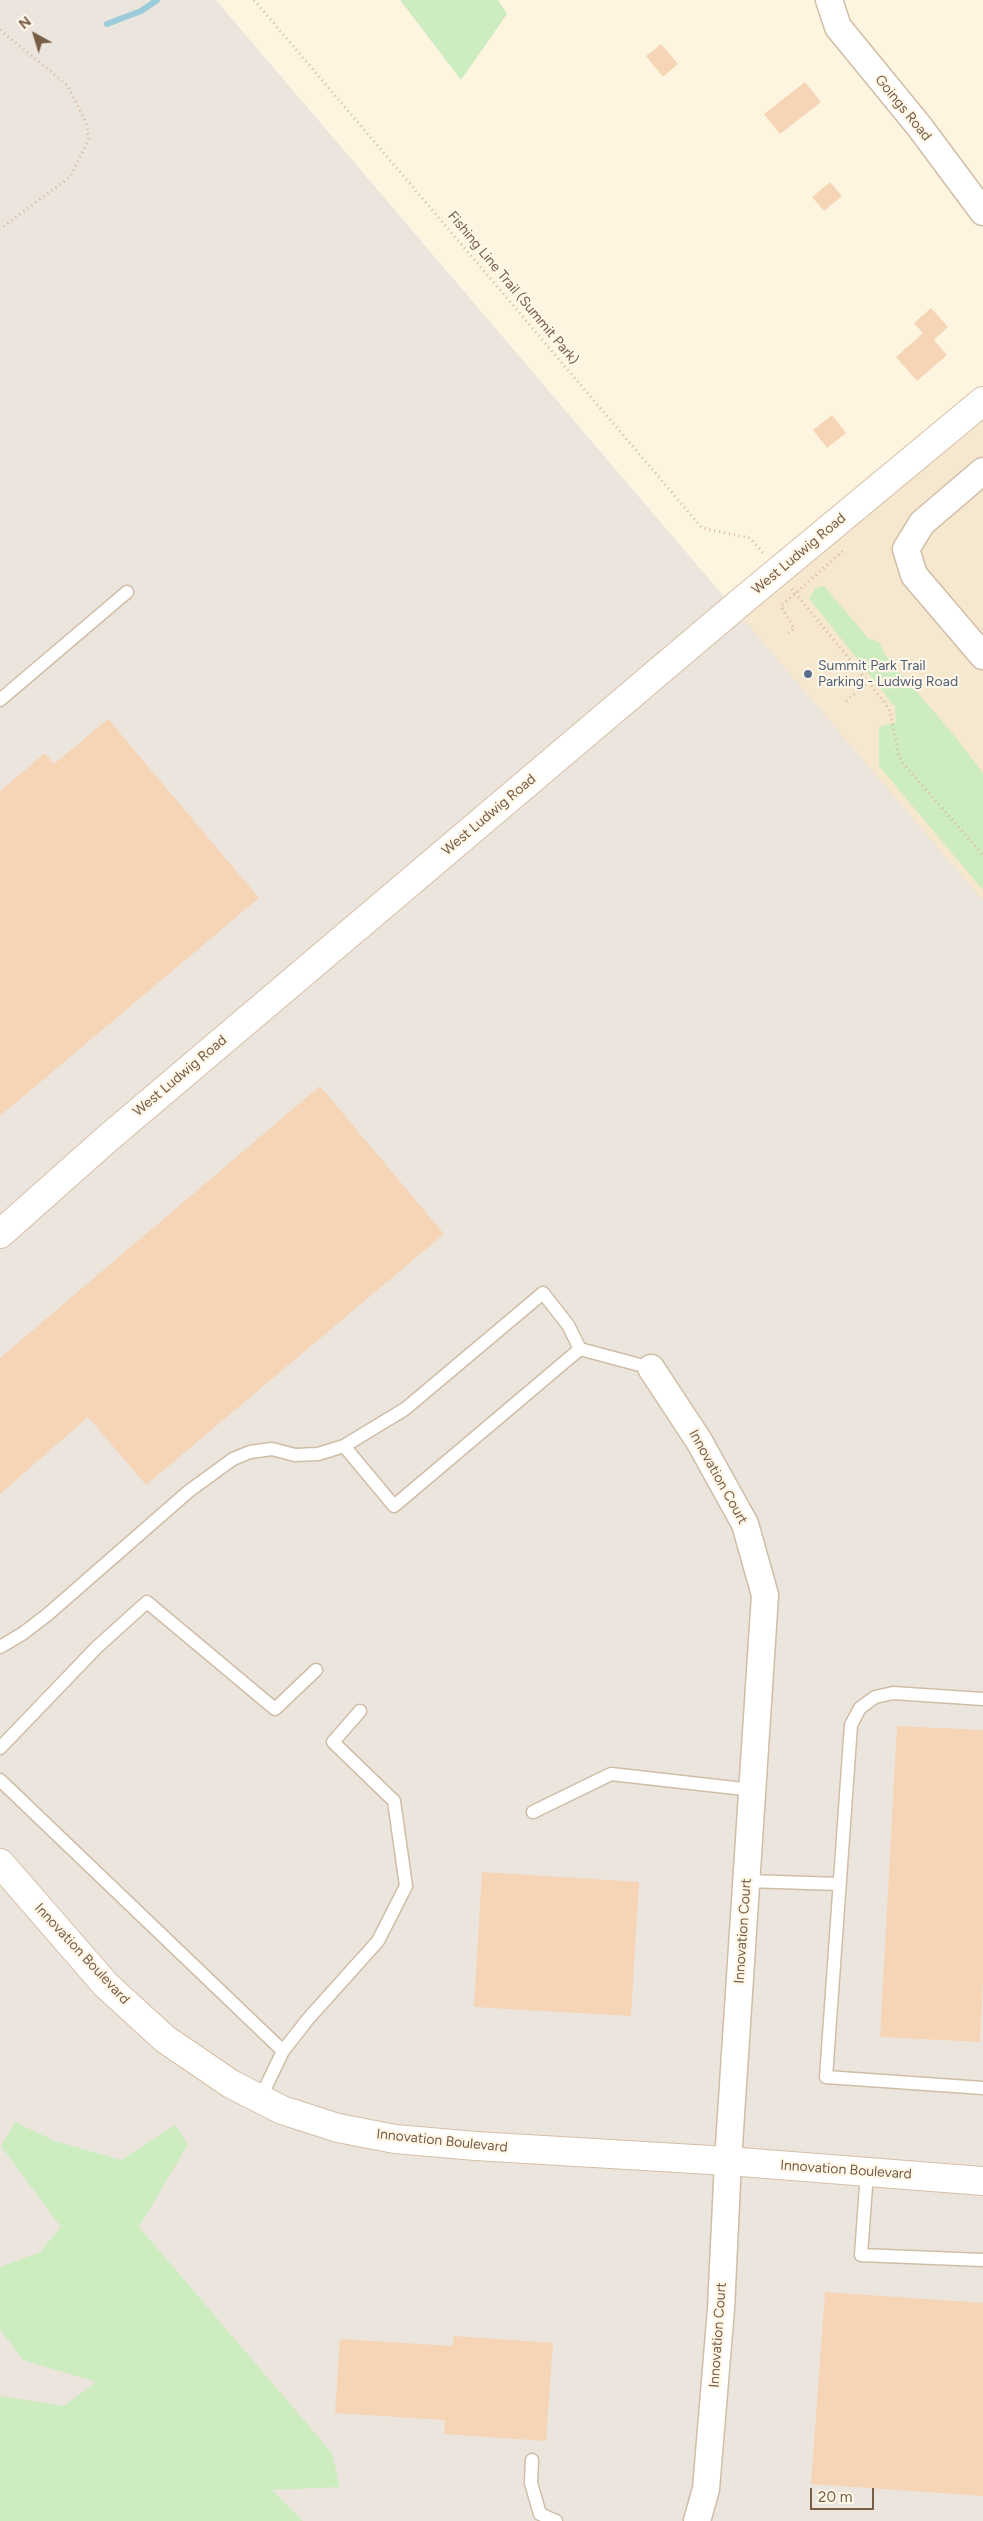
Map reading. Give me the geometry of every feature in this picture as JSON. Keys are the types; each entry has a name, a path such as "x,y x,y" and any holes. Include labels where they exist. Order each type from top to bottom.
{"main road":[{"name":"West Ludwig Road","path":"0,1234 108,1138 735,607 983,401"},
{"name":"Innovation Boulevard","path":"0,1863 106,1984 158,2033 231,2084 282,2110 338,2128 395,2138 476,2146 728,2161 983,2181"}],"street":[{"name":"Goings Road","path":"829,0 838,27 919,126 983,212"},
{"path":"983,471 922,524 906,550 914,575 983,656"},
{"name":"Innovation Court","path":"651,1368 699,1441 745,1524 765,1595 728,2161 721,2309 706,2489 698,2521"}],"lane":[{"path":"0,700 127,592"},
{"path":"0,1647 22,1634 47,1615 189,1491 233,1459 250,1452 272,1450 295,1455 318,1454 344,1446 405,1409 543,1293 568,1325 580,1350"},
{"path":"580,1350 651,1368"},
{"path":"344,1446 394,1506 580,1350"},
{"path":"0,1748 97,1647 147,1602 275,1709 316,1670"},
{"path":"983,1699 892,1693 875,1697 860,1708 851,1725 838,1884 826,2077 983,2088"},
{"path":"260,2099 284,2051 308,2019 378,1942 406,1886 394,1801 333,1742 360,1712"},
{"path":"532,1812 611,1774 753,1790"},
{"path":"0,1780 284,2051"},
{"path":"747,1881 838,1884"},
{"path":"868,2172 861,2255 983,2260"},
{"path":"532,2460 531,2483 540,2514 556,2521"}],"path":[{"name":"Fishing Line Trail (Summit Park)","path":"254,0 702,528 750,538 765,556"},
{"path":"0,30 67,85 86,122 89,139 70,177 0,229"},
{"path":"791,587 890,711 898,756 902,762 983,855"},
{"path":"788,633 794,628 781,606 796,594"},
{"path":"834,687 848,676"},
{"path":"846,701 868,682"}],"shaded area":[{"path":"0,0 216,0 983,901 983,2521 0,2521"},
{"path":"983,418 983,903 740,618"}],"green space":[{"path":"400,0 498,0 507,14 461,80"},
{"path":"824,586 868,638 879,642 885,655 953,734 983,773 983,890 879,766 879,727 896,722 895,707 809,598 815,589"},
{"path":"15,2122 55,2141 121,2160 175,2125 188,2144 139,2227 332,2453 340,2487 272,2490 303,2521 0,2521 0,2396 64,2406 96,2382 23,2360 0,2329 0,2267 40,2252 61,2227 1,2146"}],"building":[{"path":"661,44 678,64 663,77 646,56"},
{"path":"805,82 821,102 780,134 764,114"},
{"path":"830,182 842,196 824,211 812,197"},
{"path":"931,308 948,327 934,340 947,355 917,381 896,357 923,333 914,323"},
{"path":"832,415 846,433 827,448 813,430"},
{"path":"108,719 259,898 0,1116 0,791 45,753 54,764"},
{"path":"320,1086 444,1234 146,1485 88,1417 0,1494 0,1358"},
{"path":"897,1726 983,1730 983,1981 980,2042 880,2037"},
{"path":"482,1872 639,1882 631,2016 474,2007"},
{"path":"825,2292 983,2303 983,2496 811,2484"},
{"path":"454,2336 553,2343 546,2441 444,2434 445,2420 335,2413 340,2339 453,2346"}],"waterway":[{"path":"107,24 141,11 157,0"}],"place":[{"name":"Summit Park Trail Parking - Ludwig Road","path":"808,674"}]}
